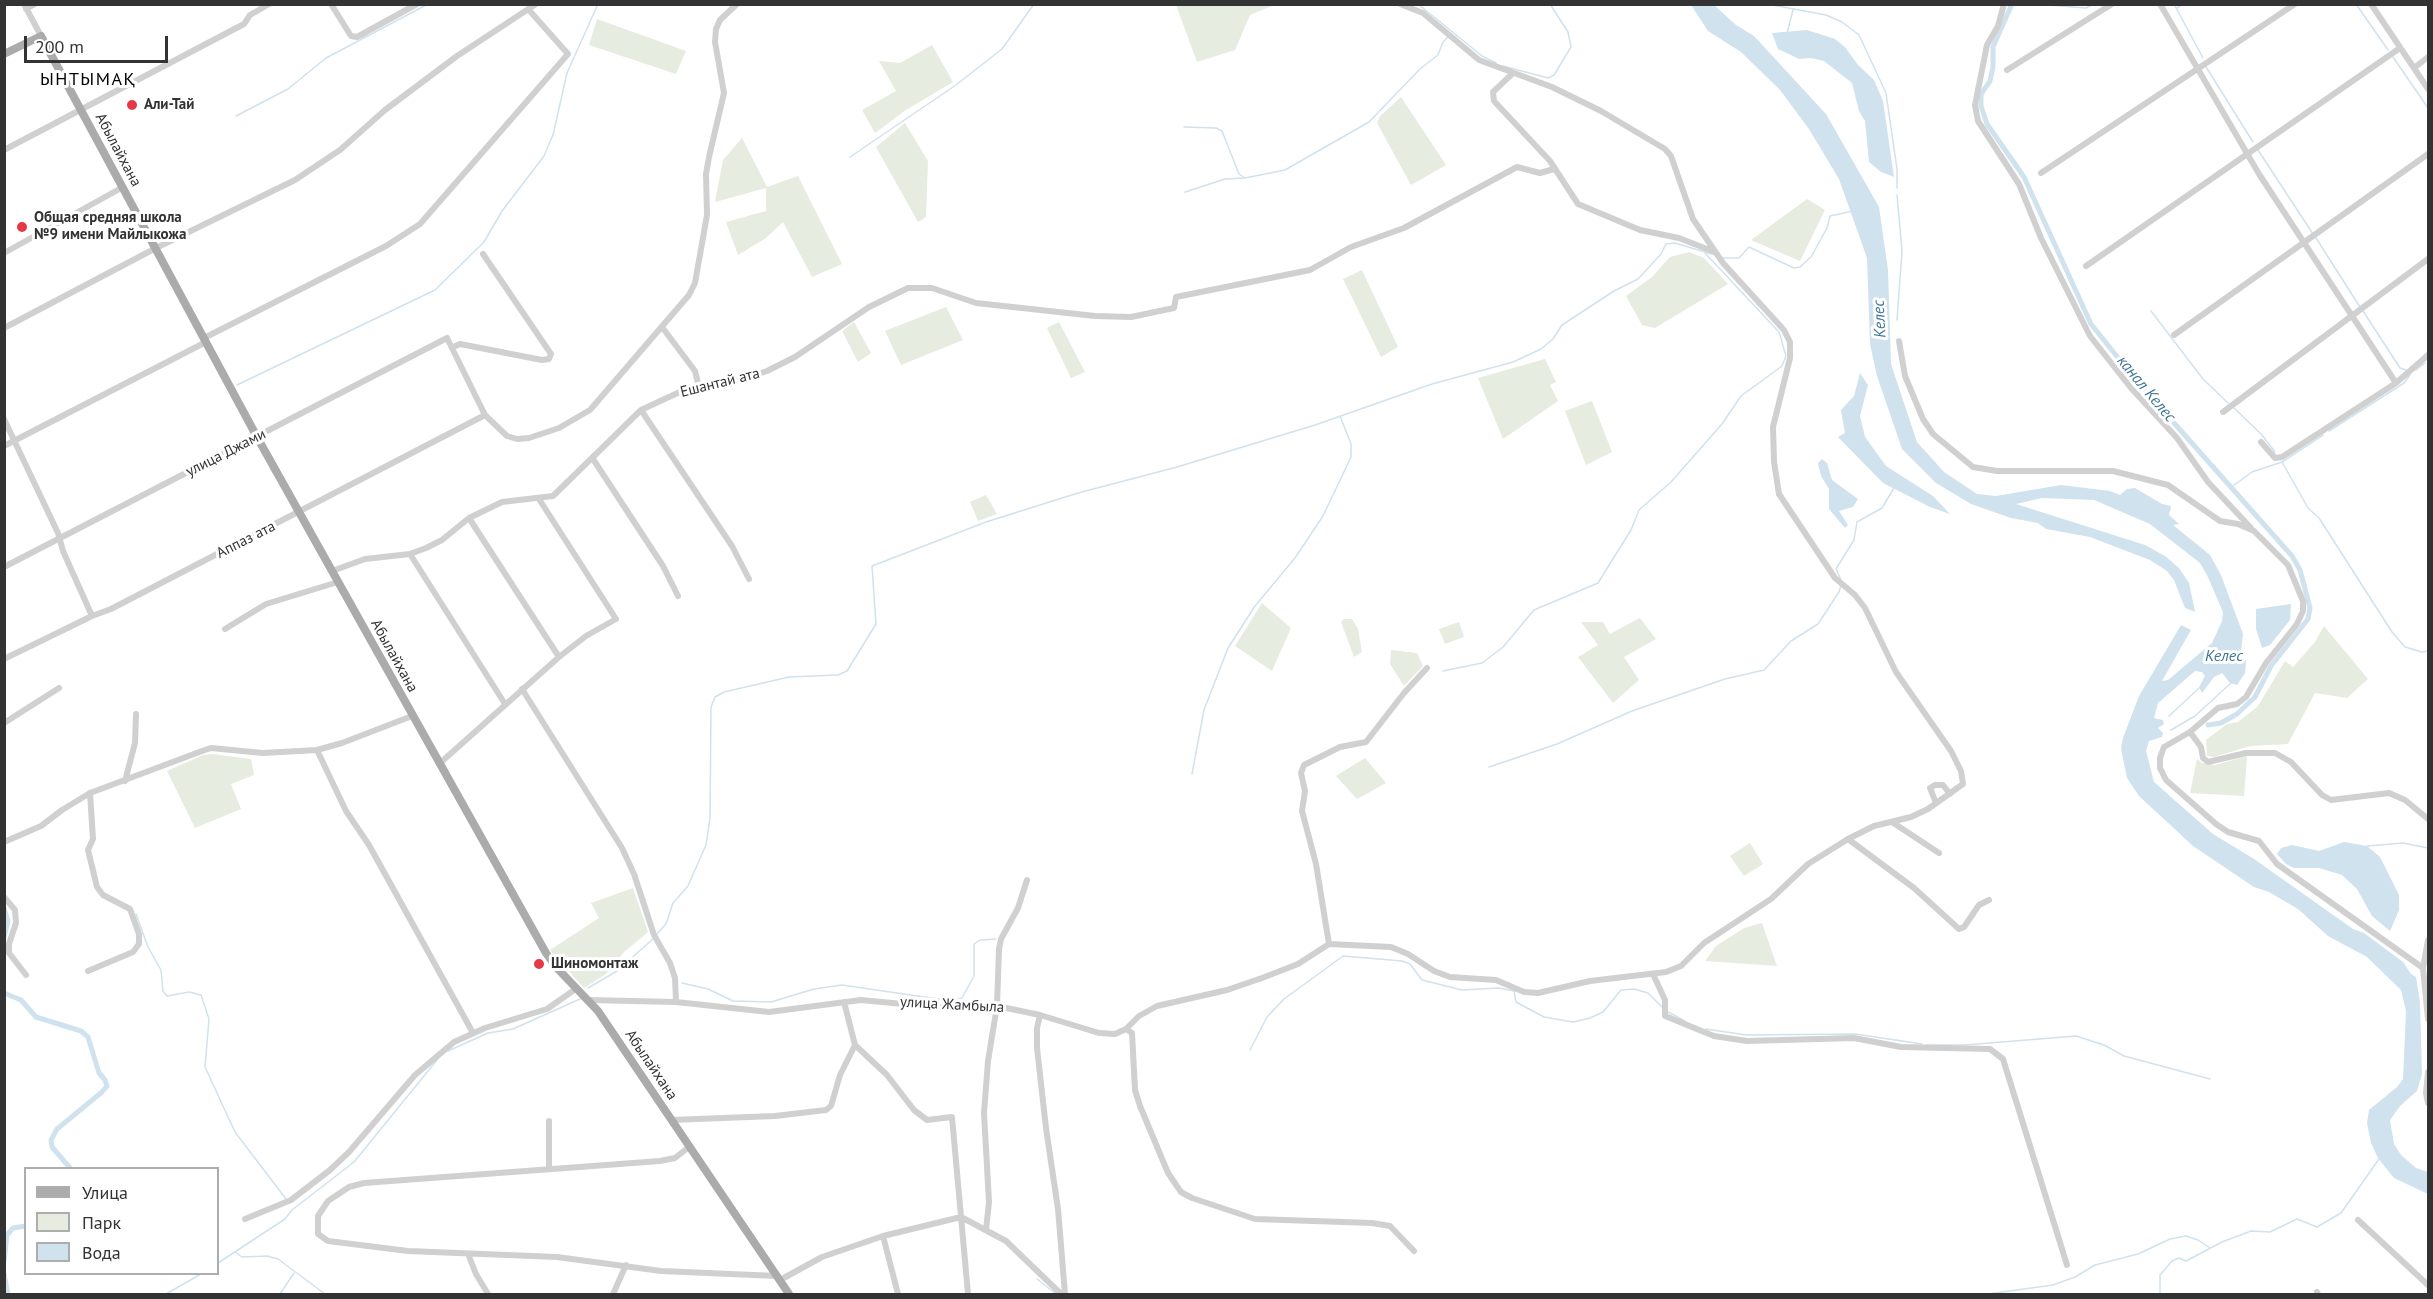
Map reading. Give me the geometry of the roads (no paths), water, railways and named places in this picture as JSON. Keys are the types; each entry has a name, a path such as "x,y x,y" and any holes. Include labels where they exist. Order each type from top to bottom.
{"main road":[{"name":"Абылайхана","path":"41,36 257,437 546,953 588,1000 789,1294"},
{"path":"4,54 41,36"}],"street":[{"path":"35,4 25,7 41,36"},
{"path":"4,150 82,112 244,24 249,15 270,4"},
{"path":"331,4 351,36 357,37 412,6"},
{"path":"4,328 156,248 295,180 457,56 536,4"},
{"path":"483,254 551,354 549,359 542,360 460,344 453,346 485,415 507,436 517,439 530,438 559,428 590,410 689,295 699,265 707,215 707,166 724,93 715,42 716,29 720,20 737,4"},
{"path":"1400,4 1424,13 1479,60 1552,87 1601,111 1665,149 1677,166 1688,211 1714,252 1784,330 1790,342 1790,358 1773,427 1774,462 1779,494 1835,578 1855,595 1865,608 1896,672 1951,751 1961,771 1963,784 1911,817 1874,826 1808,864 1771,899 1704,943 1681,966 1653,974 1590,981 1538,993 1524,992 1496,980 1450,977 1434,971 1408,954 1391,947 1329,944 1298,964 1262,978 1227,990 1157,1006 1139,1016 1126,1029 1132,1033 1134,1081 1140,1106 1168,1173 1181,1192 1192,1198 1255,1219 1372,1223 1390,1226 1414,1251"},
{"path":"2004,4 1998,26 1987,45 1975,105 1978,121 2019,184 2041,238 2090,336 2131,388 2177,438 2208,482 2292,571 2301,592 2303,610 2297,624 2266,663 2246,697 2237,704 2218,708 2190,732 2174,740 2161,751 2160,768 2166,780 2228,831 2259,841 2277,864 2423,968"},
{"path":"2007,70 2045,48 2098,7 2112,4"},
{"path":"2160,4 2246,153 2396,383"},
{"path":"2041,173 2295,4"},
{"path":"2371,4 2428,89"},
{"path":"4,446 386,246 420,224 568,54 529,10"},
{"path":"2086,266 2400,48"},
{"path":"2414,68 2428,57"},
{"path":"1512,74 1493,92 1494,101 1550,161 1578,204 1640,230 1679,238 1714,252"},
{"path":"2174,335 2428,153"},
{"name":"Ешантай ата","path":"332,571 365,559 410,554 442,540 469,518 502,502 553,496 641,410 673,394 768,371 795,357 869,307 908,288 932,288 976,303 1116,318 1174,308 1176,297 1310,270 1351,247 1404,228 1517,167 1540,173 1554,169"},
{"path":"4,253 123,187"},
{"path":"2223,412 2428,259"},
{"path":"662,327 695,371 699,387"},
{"name":"улица Джами","path":"4,567 447,338 453,346"},
{"path":"1899,341 1905,376 1923,419 1933,434 1973,467 1997,471 2113,471 2145,478 2168,485 2220,521 2238,524 2254,531"},
{"path":"2261,442 2275,458 2282,457 2396,383 2428,355"},
{"path":"641,410 732,546 749,579"},
{"name":"Аппаз ата","path":"4,659 111,609 485,415"},
{"path":"4,419 60,538 92,616"},
{"path":"593,459 663,566 678,596"},
{"path":"439,764 559,657 586,636 616,619 539,499"},
{"path":"469,518 559,657"},
{"path":"410,554 505,704"},
{"path":"225,629 266,604 338,582"},
{"path":"1329,944 1316,864 1302,811 1305,791 1301,773 1304,765 1340,747 1366,742 1404,693 1427,668"},
{"path":"4,723 59,687"},
{"path":"522,689 622,848 634,874 654,935 670,963 675,978 676,1002"},
{"path":"125,781 135,743 136,714"},
{"path":"4,842 41,826 90,793 211,748 263,753 317,750 342,744 412,716"},
{"path":"2190,732 2201,747 2203,758 2208,762 2246,753 2275,753 2291,762 2325,797 2343,800 2389,793 2405,800 2428,819"},
{"path":"317,750 346,811 369,844 473,1033"},
{"path":"1936,803 1930,788 1943,785 1950,794"},
{"path":"88,971 133,952 139,944 139,934 130,909 103,895 97,887 88,850 93,839 90,793"},
{"path":"1892,822 1939,854"},
{"path":"1848,839 1914,888 1959,929 1964,927 1979,905 1989,900"},
{"path":"986,1230 989,1202 984,1113 988,1061 997,1006 1001,939 1018,908 1027,880"},
{"path":"4,897 15,910 16,923 9,944 9,953 26,975"},
{"path":"2428,940 2423,968 2428,1019"},
{"path":"1653,974 1665,1000 1665,1016 1714,1036 1747,1041 1854,1038 1901,1047 1990,1049 2003,1059 2067,1265"},
{"path":"245,1219 291,1200 308,1188 349,1152 415,1075 436,1055 473,1033 547,1009 577,988"},
{"name":"улица Жамбыла","path":"588,1000 676,1002 769,1012 861,1000 945,1008 997,1006 1040,1015 1099,1034 1115,1034 1126,1029"},
{"path":"844,1002 855,1045 887,1075 914,1110 927,1120 952,1117 968,1294"},
{"path":"689,1147 675,1158 660,1161 549,1167 364,1183 338,1192 328,1201 318,1216 318,1234 328,1241 408,1251 557,1257 661,1271 779,1278 822,1257 883,1236 961,1217 1006,1241 1059,1292 1065,1294 1058,1209 1037,1048 1037,1028 1040,1015"},
{"path":"671,1120 775,1116 826,1110 831,1106 840,1075 855,1045"},
{"path":"2428,1072 2426,1093 2428,1103"},
{"path":"549,1121 549,1167"},
{"path":"2358,1220 2428,1285"},
{"path":"883,1236 898,1294"},
{"path":"468,1254 488,1294"},
{"path":"613,1294 626,1265"}],"water":[{"name":"Келес","path":"1691,5 1714,5 1736,25 1754,36 1826,114 1879,207 1888,270 1891,364 1917,442 1944,472 1977,494 1996,496 2061,485 2110,491 2120,495 2127,489 2135,488 2162,504 2171,506 2169,515 2179,524 2173,525 2210,555 2221,575 2243,634 2241,651 2246,661 2245,673 2237,685 2230,683 2222,673 2214,677 2202,693 2199,687 2205,676 2202,672 2195,671 2158,703 2154,718 2163,720 2164,724 2158,728 2163,733 2162,737 2149,741 2146,751 2154,782 2213,834 2254,859 2353,929 2364,933 2403,962 2411,974 2416,977 2420,1002 2422,1074 2417,1091 2400,1106 2390,1120 2394,1144 2401,1155 2416,1168 2428,1172 2428,1194 2394,1178 2378,1158 2371,1143 2367,1123 2369,1110 2397,1087 2403,1079 2406,1011 2401,990 2367,957 2328,936 2298,909 2269,892 2254,887 2193,846 2139,796 2127,778 2121,749 2123,738 2139,696 2181,625 2191,630 2162,681 2168,680 2212,643 2222,621 2223,612 2200,563 2150,524 2094,500 2042,498 2016,504 2145,545 2165,556 2179,568 2189,583 2195,612 2185,608 2174,580 2167,571 2150,560 2090,537 2046,529 2038,523 2011,518 1971,504 1936,483 1902,449 1877,376 1870,344 1867,258 1839,179 1809,129 1780,90 1741,52 1708,31"},
{"path":"1807,30 1835,39 1874,80 1883,101 1894,177 1881,172 1869,162 1865,121 1859,111 1852,83 1824,61 1811,58 1799,59 1778,49 1772,33"},
{"path":"1860,373 1868,385 1860,416 1865,437 1886,466 1933,496 1950,514 1930,507 1883,483 1838,437 1845,433 1841,410 1854,396"},
{"path":"1822,459 1827,463 1832,480 1858,499 1853,507 1839,511 1848,525 1845,528 1829,509 1829,489 1821,476 1818,463"},
{"path":"2291,604 2290,620 2270,645 2262,648 2256,629 2256,609"},
{"path":"2344,842 2367,846 2380,857 2399,895 2399,910 2390,931 2372,916 2357,889 2342,875 2319,868 2294,868 2286,864 2277,854 2281,848 2292,845 2319,851"}],"waterway":[{"path":"236,116 288,89 326,58 428,4"},
{"path":"237,385 435,290 484,242 502,211 544,156 553,135 567,73 598,4"},
{"path":"850,157 956,85 1002,49 1034,4"},
{"path":"1418,4 1482,56 1496,63"},
{"path":"1503,66 1548,78 1554,75 1571,47 1568,32 1550,4"},
{"path":"1767,4 1826,15 1842,22 1859,35 1886,93 1897,169 1897,188"},
{"name":"канал Келес","path":"2012,4 1993,47 1990,81 1981,94 1981,106 1987,124 2024,177 2091,324 2135,379 2292,556 2300,570 2310,608 2308,619 2271,666 2255,697 2237,714 2221,723 2208,725"},
{"name":"канал Келес","path":"2012,6 2019,4"},
{"path":"2035,4 2086,8 2092,5"},
{"path":"2174,4 2203,58"},
{"path":"2177,8 2183,4"},
{"path":"2356,4 2388,50"},
{"path":"1787,33 1793,10"},
{"path":"1184,127 1216,128 1222,131 1239,174 1245,178 1285,170 1369,122 1420,69 1438,55 1443,42 1448,37"},
{"path":"2393,57 2428,108"},
{"path":"2206,67 2253,142"},
{"path":"2258,150 2313,234"},
{"path":"1185,192 1225,179 1245,178"},
{"path":"1897,195 1902,251 1897,320"},
{"path":"1723,258 1739,258 1749,247 1794,268 1800,267 1811,257 1827,228 1830,216 1853,211"},
{"path":"2316,238 2360,307"},
{"path":"657,934 666,924 673,903 688,886 706,845 710,818 711,707 715,697 724,692 789,677 838,675 847,671 876,624 872,566 986,522 1078,493 1177,467 1315,425 1432,384 1513,362 1541,349 1553,339 1562,325 1614,291 1638,279 1661,254 1666,244 1675,243 1715,255"},
{"path":"1443,671 1482,663 1503,647 1534,610 1598,583 1631,530 1639,510 1671,482 1722,424 1741,396 1782,366 1786,356 1779,332 1705,253"},
{"path":"2151,311 2203,379 2228,403"},
{"path":"2363,311 2400,368 2406,370"},
{"path":"2416,370 2425,363"},
{"path":"2329,431 2404,383 2410,375"},
{"path":"2234,408 2262,435 2275,452"},
{"path":"1192,774 1204,710 1228,648 1255,606 1295,558 1323,516 1351,457 1351,444 1340,416"},
{"path":"2230,488 2252,472 2282,462 2323,435"},
{"path":"2282,462 2308,508 2319,518 2392,632 2405,647 2422,652 2428,651"},
{"path":"1841,580 1836,569 1854,540 1857,522 1882,508 1894,488"},
{"path":"1489,767 1557,744 1632,711 1725,679 1764,670 1791,641 1818,624 1839,592 1841,585"},
{"path":"2171,730 2195,716 2231,683"},
{"path":"2169,716 2199,688"},
{"path":"2367,846 2403,843 2428,848"},
{"path":"4,908 8,921 4,937"},
{"path":"136,914 148,947 161,970 163,991 167,996 189,992 201,995 209,1019 205,1067 235,1132 286,1199"},
{"path":"588,988 617,971 654,938"},
{"path":"682,983 708,989 733,1001 771,1002 814,989 842,985 952,1001 962,998 974,976 974,944 980,940 996,939"},
{"path":"1250,1050 1267,1017 1284,999 1343,956 1402,961 1410,964 1422,980 1462,990 1499,988 1514,991 1516,1002 1544,1017 1573,1022 1603,1012 1621,990 1634,989 1648,993 1662,1007"},
{"path":"4,993 21,1000 36,1017 81,1031 88,1037 99,1073 105,1080 107,1086 102,1092 57,1129 51,1140 52,1147 69,1167"},
{"path":"448,1051 488,1033 513,1029 580,999"},
{"path":"1668,1012 1685,1021"},
{"path":"1706,1029 1746,1035 1855,1034 1922,1044"},
{"path":"1927,1045 1965,1045 2076,1036 2104,1045 2124,1056 2210,1079"},
{"path":"219,1262 285,1219 292,1210 354,1162 437,1060"},
{"path":"2160,1294 2160,1275 2172,1261 2179,1258 2186,1261 2222,1242 2251,1231 2270,1232 2297,1219 2317,1227 2341,1213 2379,1159"},
{"path":"4,1262 7,1235 13,1228 24,1226"},
{"path":"1988,1294 2053,1285 2075,1277 2095,1265 2138,1254 2170,1239 2186,1236 2210,1248"},
{"path":"235,1252 242,1257 267,1256 278,1259 325,1294"},
{"path":"280,1294 294,1273"},
{"path":"4,1274 8,1294"},
{"path":"166,1294 199,1275"},
{"path":"1037,1279 1056,1294"}],"place":[{"name":"Али-Тай","path":"132,105"},
{"name":"Общая средняя школа №9 имени Майлыкожа","path":"22,227"},
{"name":"Шиномонтаж","path":"539,964"}],"district":[{"name":"ЫНТЫМАҚ","path":"88,80"}]}
